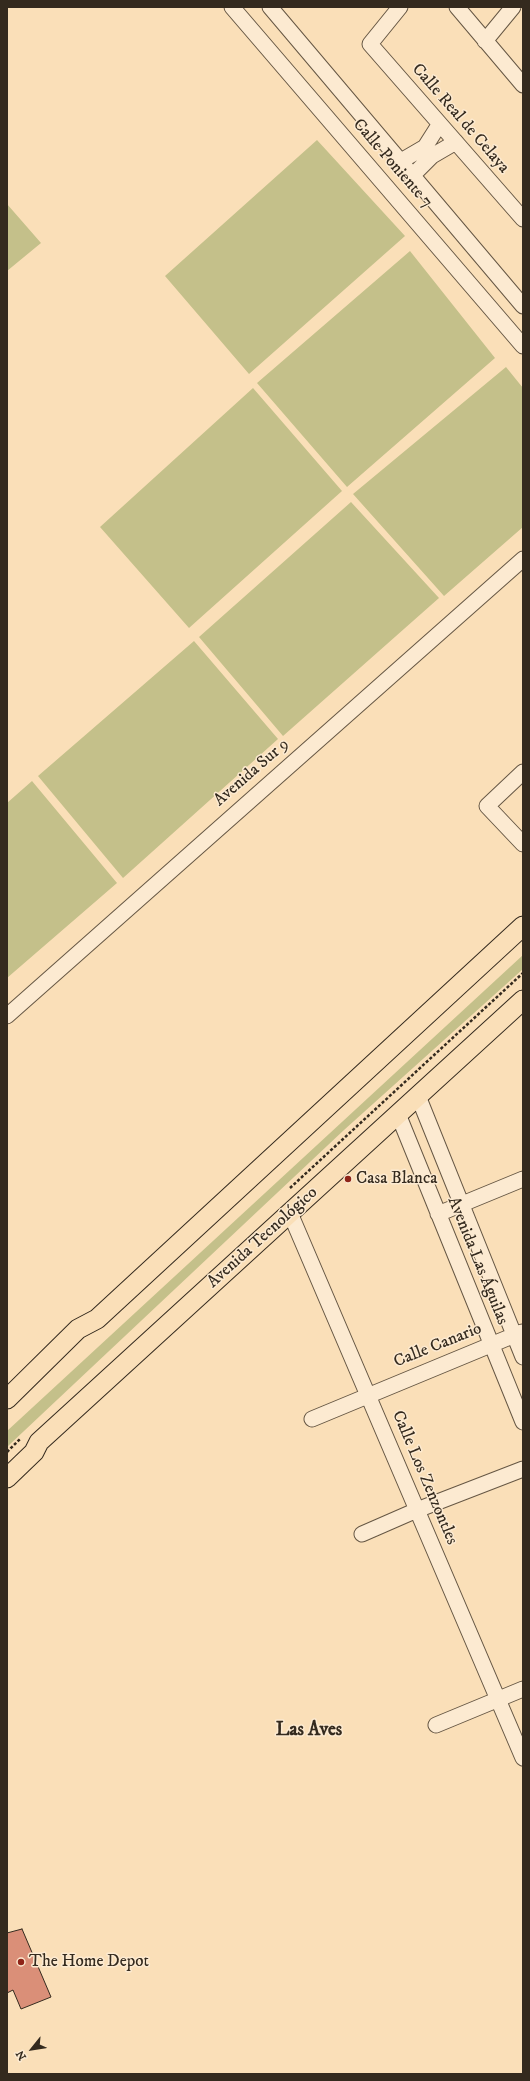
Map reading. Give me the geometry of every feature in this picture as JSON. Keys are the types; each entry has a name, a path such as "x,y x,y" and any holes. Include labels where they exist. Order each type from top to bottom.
{"main road":[{"path":"7,1410 97,1319 523,926"},
{"name":"Avenida Tecnológico","path":"7,1478 34,1452 39,1442 523,1000"},
{"path":"7,1399 78,1329 97,1319"},
{"path":"7,1471 39,1442"}],"street":[{"name":"Calle Poniente 7","path":"232,7 523,346"},
{"name":"Calle Poniente 7","path":"270,7 523,306"},
{"name":"Calle Real de Celaya","path":"400,7 370,44 523,219"},
{"path":"457,7 523,85"},
{"path":"485,41 513,7"},
{"path":"401,161 425,147 440,124"},
{"path":"412,176 432,156 456,142"},
{"name":"Avenida Sur 9","path":"7,1016 523,559"},
{"path":"523,772 487,806 523,844"},
{"name":"Avenida Las Águilas","path":"418,1096 461,1204 518,1333 523,1357"},
{"name":"Avenida Las Águilas","path":"398,1114 490,1345 523,1422"},
{"path":"438,1214 523,1179"},
{"name":"Calle Los Zenzontles","path":"290,1213 523,1758"},
{"name":"Calle Canario","path":"312,1419 518,1333"},
{"path":"362,1534 417,1510 523,1469"},
{"path":"436,1725 523,1689"}],"shaded area":[{"path":"317,140 405,236 249,374 165,276"},
{"path":"7,204 41,243 7,271"},
{"path":"410,251 495,358 347,487 257,383"},
{"path":"506,367 523,388 523,527 444,596 353,494"},
{"path":"253,388 342,491 189,628 100,527"},
{"path":"351,502 439,598 283,736 199,637"},
{"path":"194,641 278,739 123,878 38,776"},
{"path":"32,781 117,883 7,978 7,803"},
{"path":"523,955 523,969 344,1130 7,1447 7,1431"}],"building":[{"name":"The Home Depot","path":"22,1929 51,1997 21,2009 13,1990 7,1993 7,1933"}],"place":[{"name":"Casa Blanca","path":"348,1179"},
{"name":"The Home Depot","path":"21,1962"}],"district":[{"name":"Las Aves","path":"309,1731"}]}
